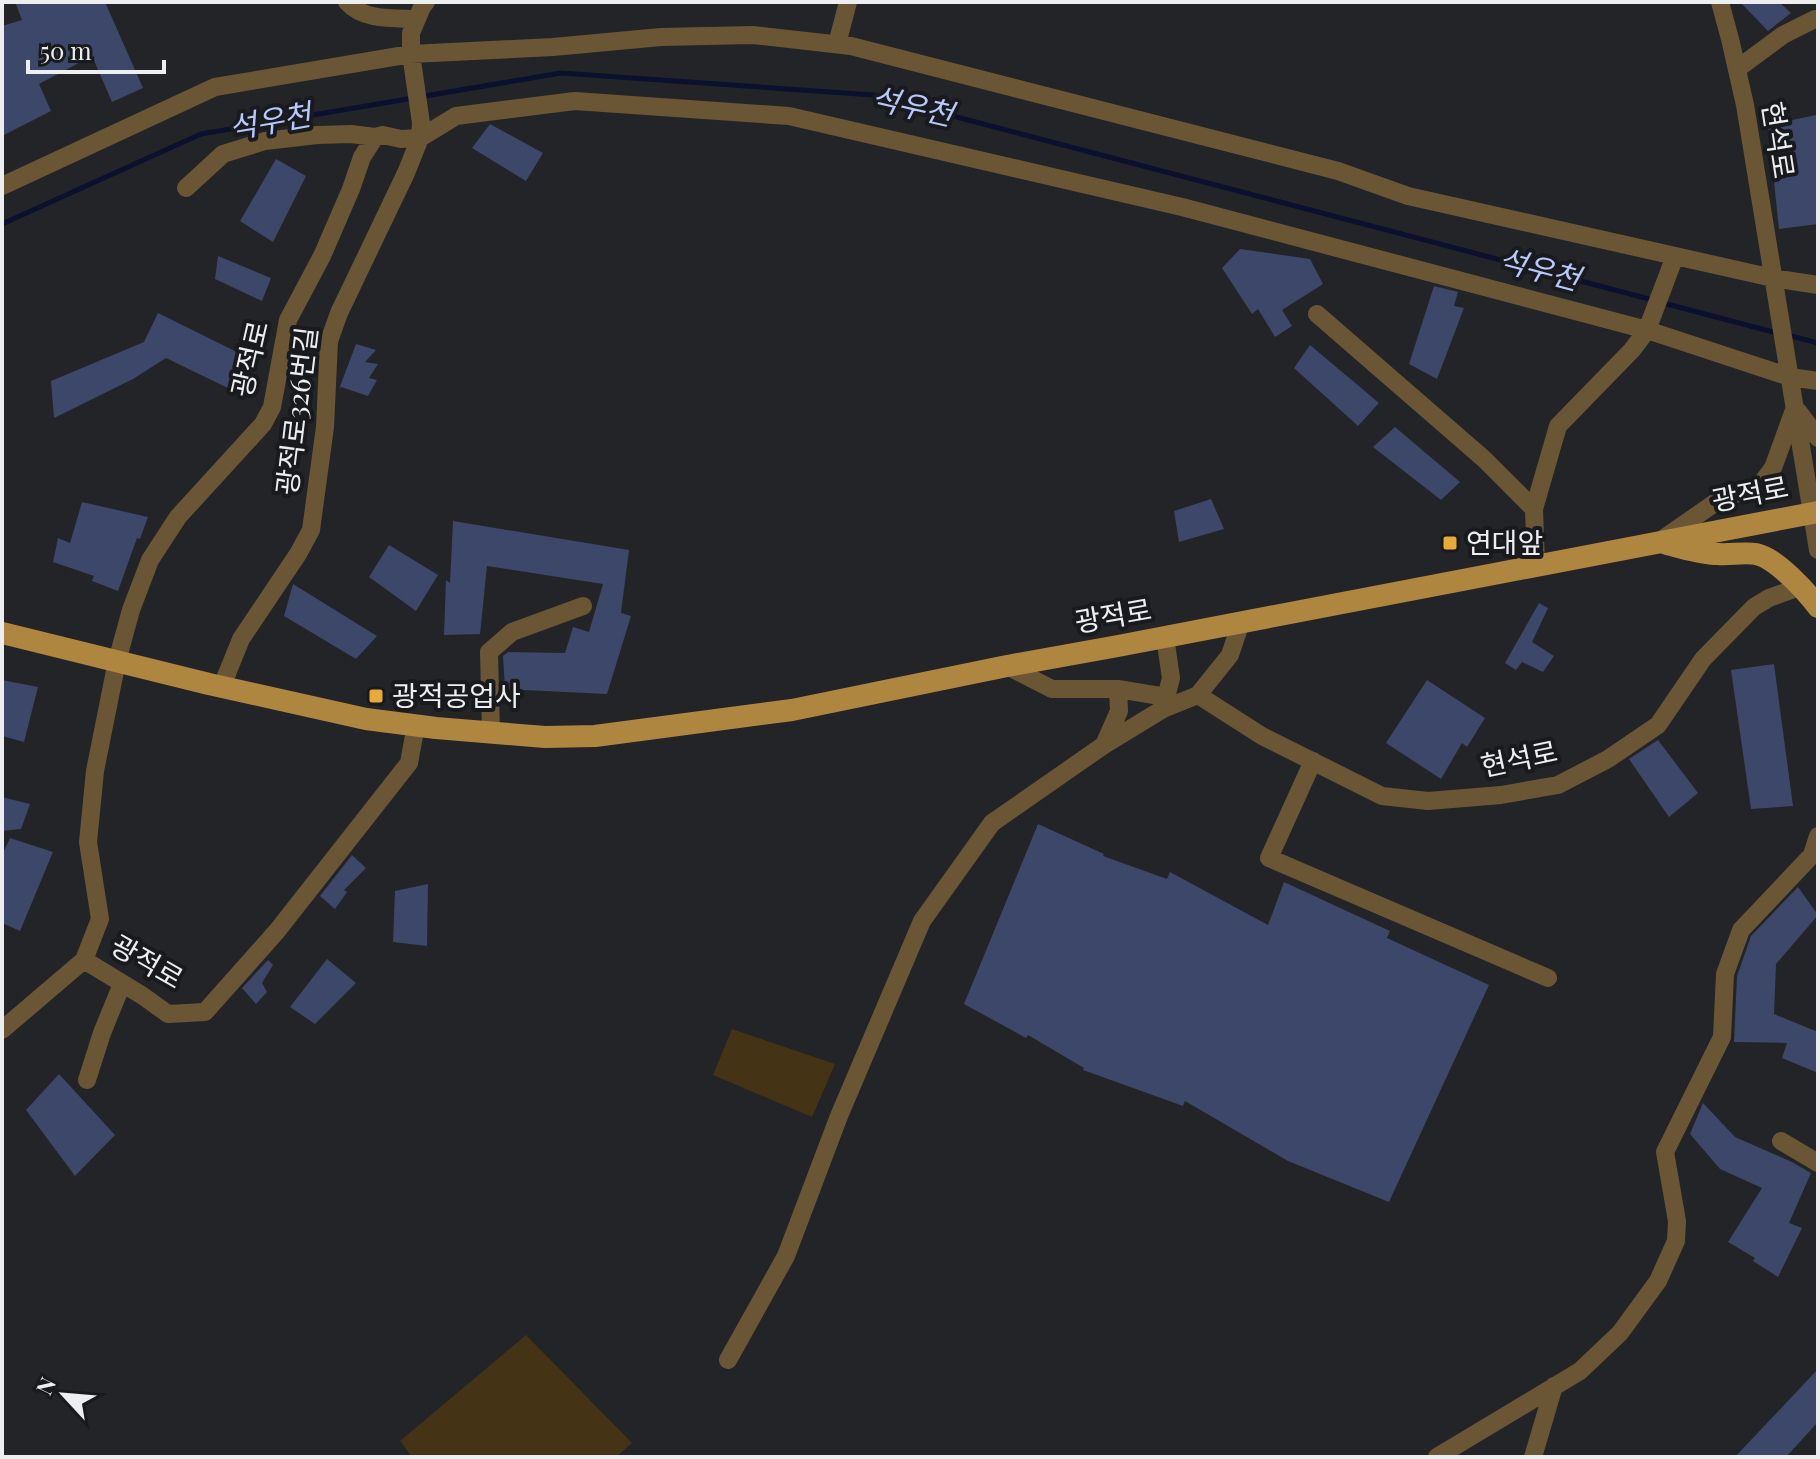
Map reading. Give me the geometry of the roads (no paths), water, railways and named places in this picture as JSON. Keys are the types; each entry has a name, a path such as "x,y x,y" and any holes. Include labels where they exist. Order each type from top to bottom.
{"main road":[{"name":"광적로","path":"122,662 366,719 491,733 545,737 595,736 792,710 1815,512"},
{"path":"1658,542 1714,554 1756,554 1772,560 1802,586 1818,607"},
{"path":"2,633 122,662"}],"street":[{"path":"347,2 354,10 378,18 417,19"},
{"path":"421,130 411,33 426,2"},
{"path":"837,44 848,2"},
{"name":"현석로","path":"1720,2 1737,69 1790,377"},
{"path":"1737,69 1783,35 1818,19"},
{"path":"2,186 215,87 411,54 553,47 661,37 753,35 851,46 1338,171 1408,196 1675,256 1774,284 1818,285"},
{"path":"186,188 223,154 265,141 328,134 383,135 401,139 456,116 575,101 789,116 1182,207 1647,330 1790,377 1818,381"},
{"name":"광적로326번길","path":"215,685 311,530 325,427 329,341 339,313 406,173 421,130"},
{"name":"광적로","path":"375,137 362,157 322,256 288,320 272,407 263,424 178,517 150,560 131,610 122,662 95,771 88,842 100,919 84,960 168,1014 205,1012 277,931 409,763 416,725"},
{"path":"1536,565 1534,509 1558,426 1632,350 1647,330 1675,256"},
{"path":"1317,314 1484,459 1534,509"},
{"path":"1790,377 1815,512 1818,550"},
{"path":"1795,408 1818,438"},
{"path":"1658,542 1719,500 1761,484 1773,468 1795,408"},
{"name":"현석로","path":"1198,695 1262,736 1382,796 1428,801 1501,795 1558,785 1608,759 1658,725 1703,659 1754,607 1802,586"},
{"path":"491,733 489,652 512,632 583,606"},
{"path":"728,1360 786,1256 839,1116 922,921 992,823 1164,703 1198,695 1230,655 1241,622"},
{"path":"1164,703 1171,678 1165,637"},
{"path":"1007,666 1052,689 1118,689 1164,703"},
{"path":"1104,745 1119,711 1118,689"},
{"path":"1313,761 1269,858 1548,978"},
{"path":"1437,1457 1580,1371 1620,1333 1658,1281 1676,1241 1677,1231 1665,1152 1722,1037 1725,974 1741,930 1812,855 1818,836"},
{"path":"2,1030 84,960"},
{"path":"87,1080 122,984"},
{"path":"1781,1141 1818,1163"},
{"path":"1533,1457 1554,1386"}],"waterway":[{"name":"석우천","path":"2,224 201,134 561,73 873,95 1653,300"},
{"name":"석우천","path":"1663,303 1777,333"},
{"name":"석우천","path":"1787,335 1818,343"}],"place":[{"name":"연대앞","path":"1450,543"},
{"name":"광적공업사","path":"376,696"}]}
